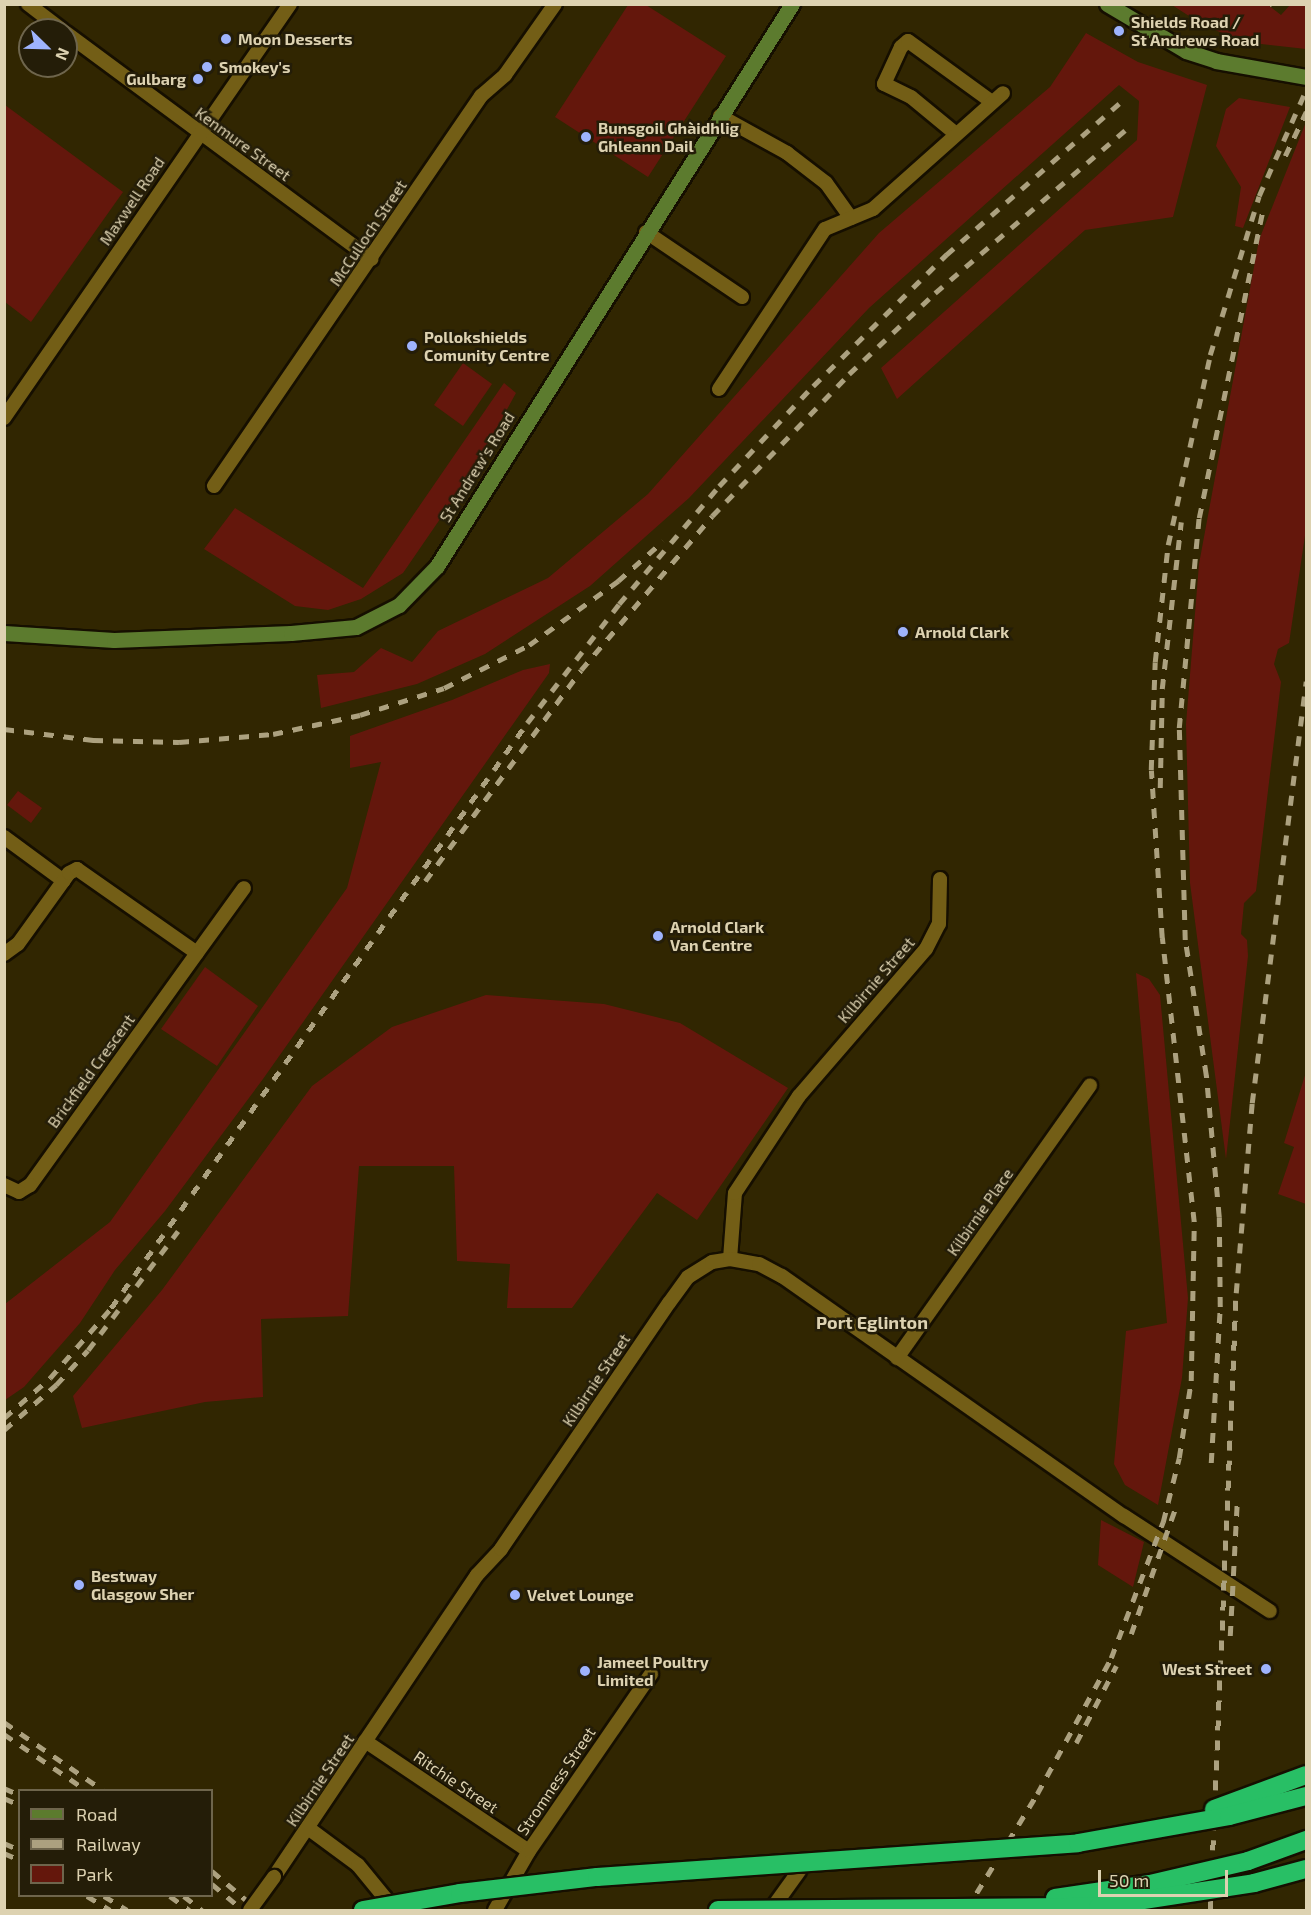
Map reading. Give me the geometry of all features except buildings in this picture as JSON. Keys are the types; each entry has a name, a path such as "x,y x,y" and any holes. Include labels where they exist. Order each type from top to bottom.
{"highway":[{"path":"1164,1827 1306,1775"},
{"path":"363,1911 459,1893 597,1877 970,1853 1078,1842 1164,1827 1306,1796"},
{"path":"1015,1905 1150,1884 1248,1861 1306,1840"},
{"path":"717,1911 1015,1905 1098,1907 1254,1883 1306,1869"}],"street":[{"path":"28,4 46,18"},
{"name":"Maxwell Road","path":"4,418 199,132 290,4"},
{"name":"McCulloch Street","path":"214,486 481,96 505,75 555,4"},
{"name":"St Andrew's Road","path":"4,633 114,640 291,633 356,627 399,605 437,566 792,4"},
{"path":"1107,4 1186,51 1306,78"},
{"path":"956,134 911,97 884,84 901,47 908,41 992,102"},
{"name":"Kenmure Street","path":"78,42 371,259"},
{"path":"718,389 825,229 873,209 1003,93"},
{"path":"720,116 787,153 825,183 851,218"},
{"path":"646,232 742,297"},
{"path":"4,837 64,881"},
{"path":"4,954 18,944 73,870 83,870 197,953"},
{"name":"Kilbirnie Street","path":"250,1911 477,1575 501,1549 688,1276 712,1262 730,1259 735,1193 799,1096 926,949 939,924 940,879"},
{"name":"Brickfield Crescent","path":"4,1185 19,1192 30,1185 244,888"},
{"name":"Kilbirnie Place","path":"897,1358 1090,1085"},
{"path":"730,1259 759,1264 782,1276 897,1358 1270,1611"},
{"name":"Stromness Street","path":"495,1911 529,1851 651,1674"},
{"name":"Ritchie Street","path":"365,1741 529,1851"},
{"path":"308,1828 358,1865 385,1898 389,1911"},
{"path":"771,1911 799,1871"}],"green space":[{"path":"628,5 646,5 726,56 648,177 555,117"},
{"path":"1172,5 1268,5 1281,15 1290,5 1306,5 1306,49 1244,42 1203,25"},
{"path":"1086,33 1138,62 1207,85 1173,217 1085,230 897,399 881,368 1137,140 1139,101 1119,85 869,308 689,498 590,586 485,654 417,684 321,708 317,675 354,672 381,648 412,662 438,631 548,578 648,494 879,233 1050,87"},
{"path":"1239,98 1290,107 1243,228 1235,226 1241,187 1216,146 1226,109"},
{"path":"5,105 123,192 31,322 5,302"},
{"path":"1306,122 1306,529 1289,643 1278,649 1274,664 1281,682 1256,891 1244,903 1241,934 1247,940 1248,956 1226,1159 1190,883 1186,724 1199,564 1259,240"},
{"path":"463,363 492,384 463,426 434,405"},
{"path":"504,383 516,393 473,471 403,573 361,599 328,610 295,606 204,549 235,508 363,588"},
{"path":"550,664 549,673 263,1079 165,1211 115,1270 80,1323 24,1387 5,1400 5,1304 110,1222 347,888 381,762 350,768 350,736 452,700 523,670"},
{"path":"18,791 42,808 31,823 7,805"},
{"path":"205,967 258,1006 217,1066 161,1029"},
{"path":"1136,973 1149,979 1160,995 1188,1298 1182,1378 1158,1505 1125,1485 1114,1464 1126,1331 1167,1323"},
{"path":"486,995 604,1004 680,1023 788,1088 697,1220 657,1193 572,1308 507,1308 510,1264 457,1261 454,1166 359,1166 348,1316 261,1319 263,1397 205,1402 82,1428 73,1396 162,1290 312,1086 392,1027"},
{"path":"1306,1072 1306,1204 1278,1194 1294,1147 1284,1143"},
{"path":"1101,1520 1144,1542 1133,1587 1098,1565"}],"railway":[{"path":"966,1910 1037,1794 1111,1658 1163,1522 1179,1458 1191,1381 1194,1222 1162,938 1151,770 1155,662 1168,545 1210,355 1259,196 1306,90"},
{"path":"4,1418 50,1378 111,1308 527,723 619,604 719,486 813,386 946,255 1123,100"},
{"path":"1285,156 1306,112"},
{"path":"425,881 581,670 712,516 849,374 935,293 1131,125"},
{"path":"1211,1463 1220,1307 1219,1217 1206,1075 1185,940 1179,728 1199,518 1263,209"},
{"path":"1160,788 1162,689 1181,522"},
{"path":"4,729 93,740 179,742 273,734 360,715 444,688 529,645 618,581 663,541"},
{"path":"1210,1910 1236,1293 1252,1103 1306,681"},
{"path":"4,1430 56,1385 88,1350 178,1231"},
{"path":"1230,1636 1237,1504"},
{"path":"1131,1634 1176,1506"},
{"path":"1076,1743 1116,1666"},
{"path":"4,1722 102,1789"},
{"path":"4,1734 85,1789"},
{"path":"4,1788 18,1794"},
{"path":"4,1798 18,1804"},
{"path":"4,1843 18,1849"},
{"path":"4,1853 18,1859"},
{"path":"213,1872 258,1910"},
{"path":"213,1885 243,1910"},
{"path":"89,1897 110,1910"},
{"path":"106,1897 127,1910"},
{"path":"171,1897 189,1910"},
{"path":"185,1897 202,1910"}],"place":[{"name":"Shields Road / St Andrews Road","path":"1119,31"},
{"name":"Moon Desserts","path":"226,39"},
{"name":"Smokey's","path":"207,67"},
{"name":"Gulbarg","path":"198,79"},
{"name":"Bunsgoil Ghàidhlig Ghleann Dail","path":"586,137"},
{"name":"Pollokshields Comunity Centre","path":"412,346"},
{"name":"Arnold Clark","path":"903,632"},
{"name":"Arnold Clark Van Centre","path":"658,936"},
{"name":"Bestway Glasgow Sher","path":"79,1585"},
{"name":"Velvet Lounge","path":"515,1595"},
{"name":"West Street","path":"1266,1669"},
{"name":"Jameel Poultry Limited","path":"585,1671"}],"district":[{"name":"Port Eglinton","path":"872,1322"}]}
